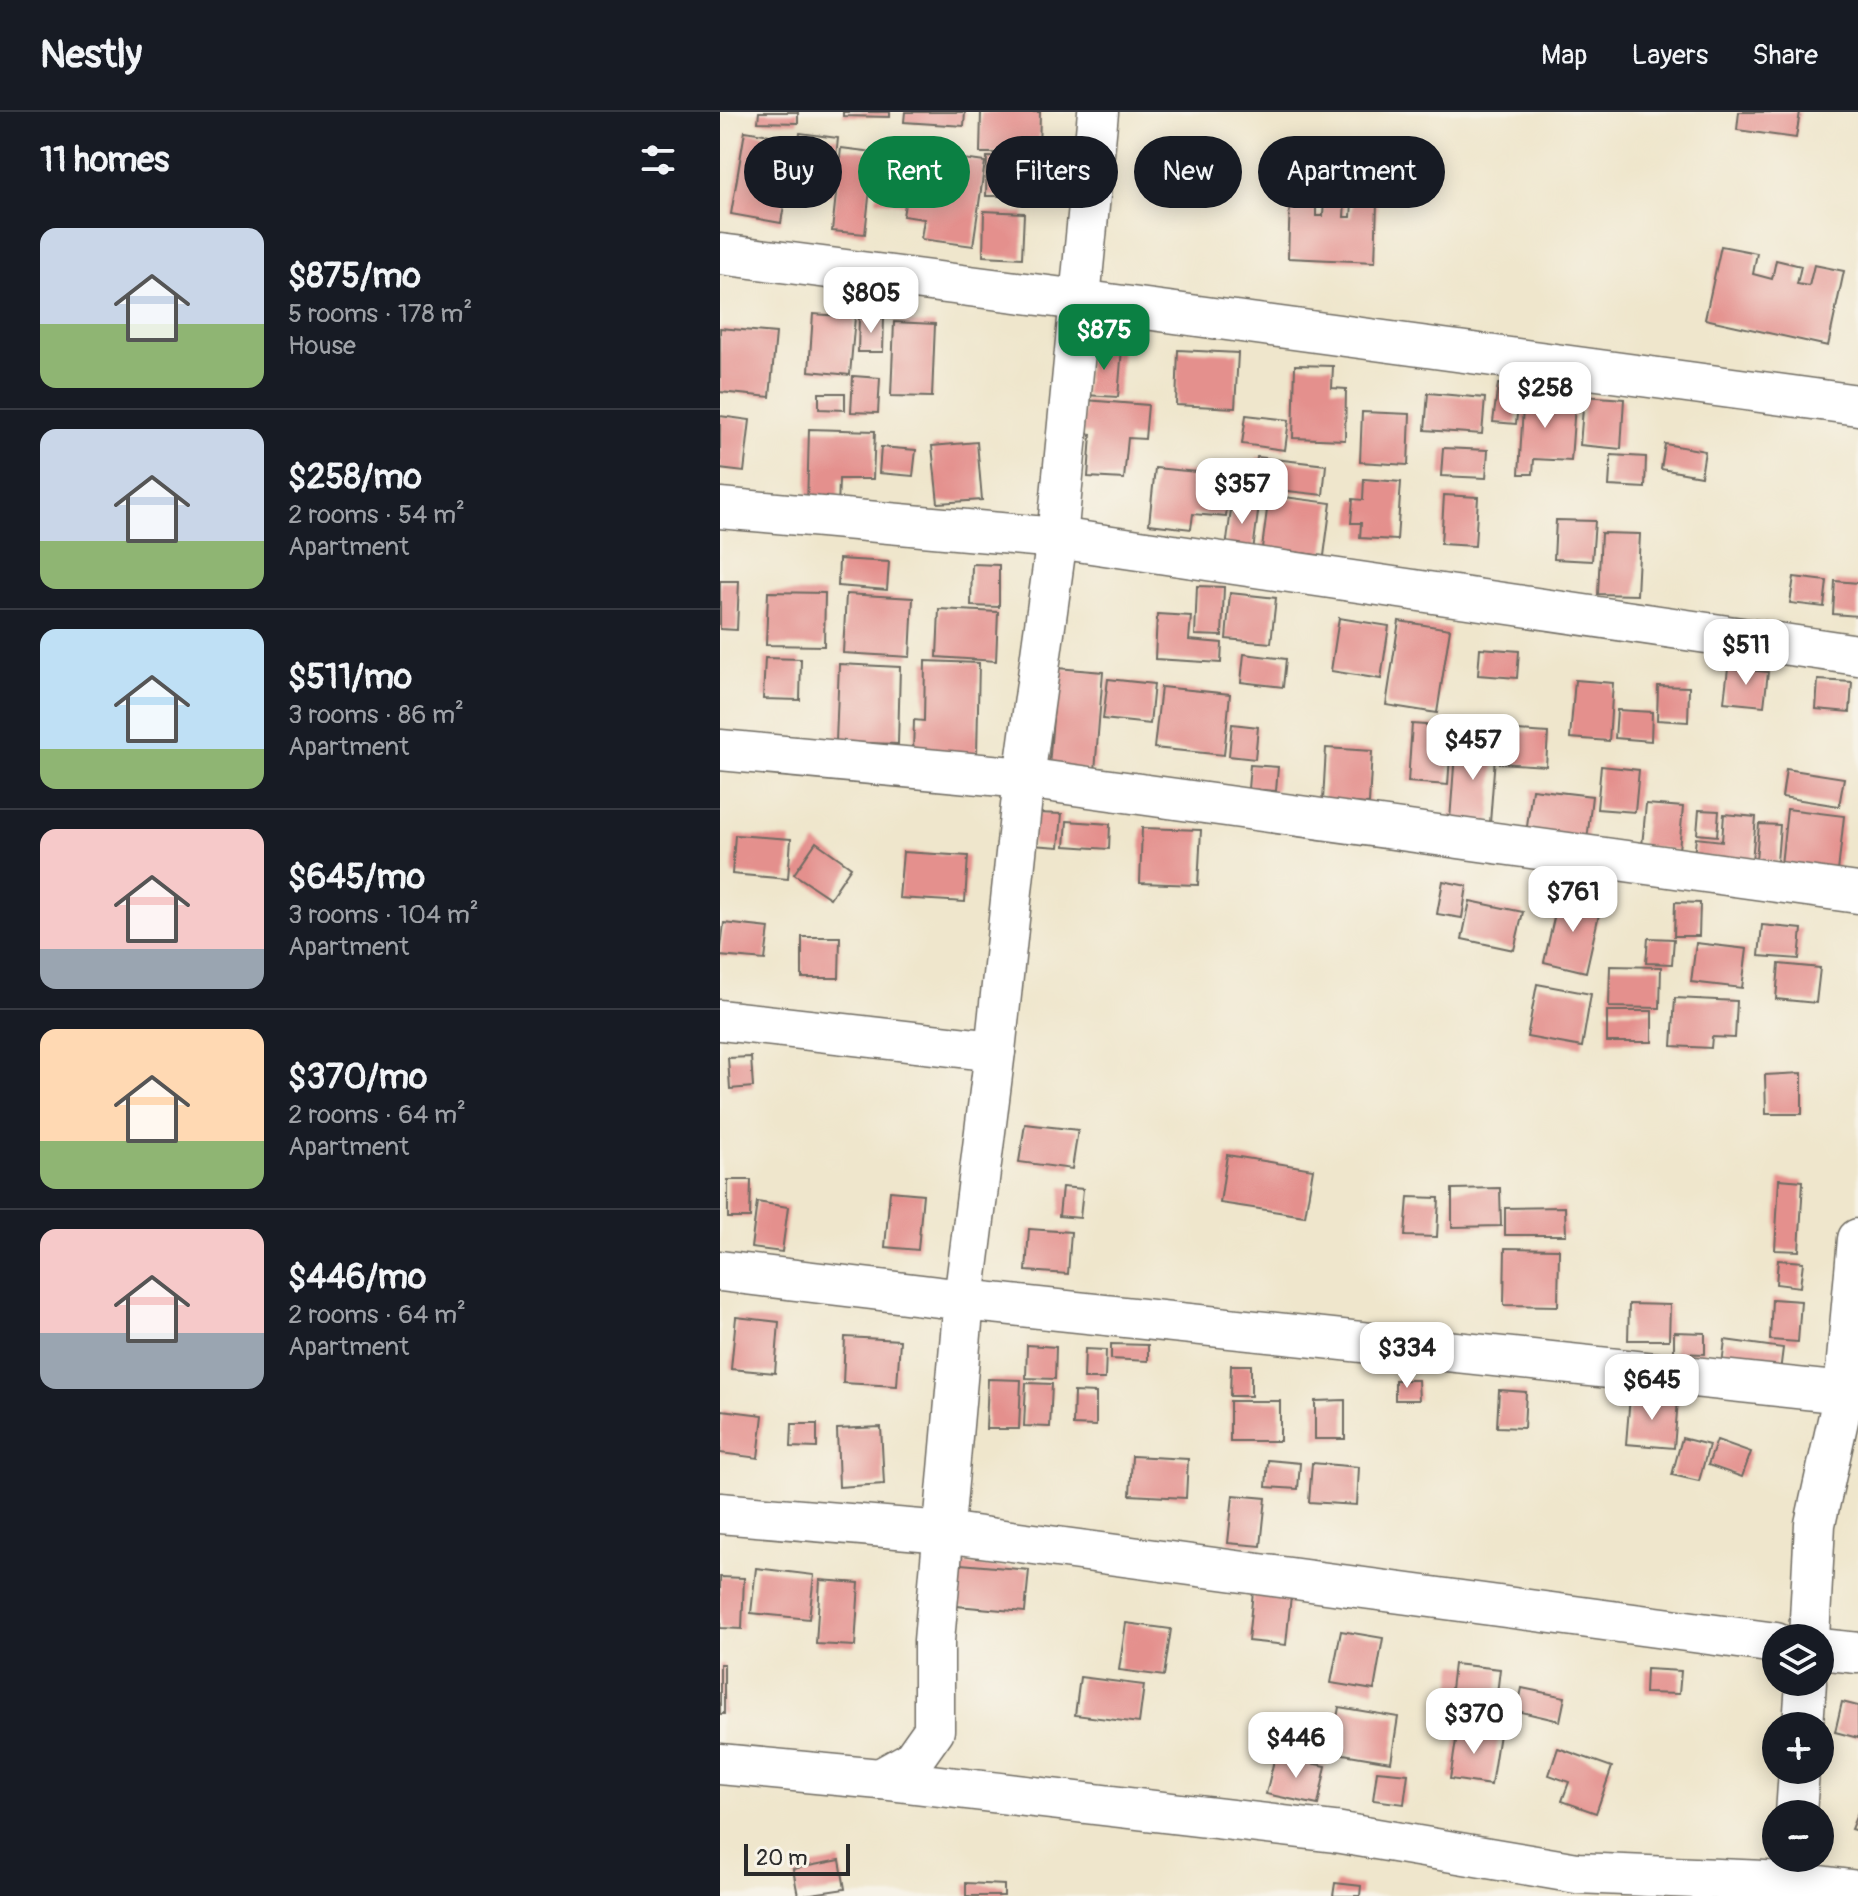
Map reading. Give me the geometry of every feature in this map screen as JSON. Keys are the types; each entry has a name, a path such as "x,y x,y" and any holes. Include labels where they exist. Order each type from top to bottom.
{"street":[{"path":"880,1779 912,1761 934,1730 934,1641 964,1300 1024,778 1057,538 1098,112"},
{"path":"720,254 1858,405"},
{"path":"720,508 1057,538 1858,655"},
{"path":"720,750 1024,778 1858,893"},
{"path":"720,1020 995,1051"},
{"path":"1810,1624 1815,1524 1844,1393 1858,1239"},
{"path":"720,1271 964,1300 1844,1393"},
{"path":"720,1513 944,1532 1762,1641"},
{"path":"1834,1650 1858,1653"},
{"path":"720,1764 880,1779 1335,1832 1577,1873 1789,1879 1858,1891"}],"building":[{"path":"759,112 798,112 798,123 758,122"},
{"path":"843,112 890,112 890,117 843,116"},
{"path":"905,112 965,112 964,126 904,122"},
{"path":"981,112 1040,112 1039,136 986,136 986,153 980,153"},
{"path":"1739,112 1800,112 1796,138 1737,130"},
{"path":"745,131 776,136 744,136"},
{"path":"744,137 744,208 784,208 781,223 731,214"},
{"path":"842,148 858,150 858,208 868,208 865,234 832,231 834,208 842,208"},
{"path":"970,160 985,162 973,246 921,239 924,219 903,216 904,208 970,208"},
{"path":"1290,208 1316,208 1316,216 1323,216 1324,208 1345,208 1344,217 1351,217 1352,208 1377,208 1375,262 1288,258"},
{"path":"984,211 1024,213 1022,258 983,256"},
{"path":"1721,246 1757,253 1753,274 1772,279 1776,260 1801,266 1797,284 1809,286 1814,265 1844,271 1828,346 1705,319"},
{"path":"813,314 855,317 850,375 809,371"},
{"path":"859,317 884,318 883,352 858,352"},
{"path":"894,322 935,324 932,397 891,396"},
{"path":"720,328 776,333 770,397 720,392"},
{"path":"1089,346 1122,348 1118,397 1085,395"},
{"path":"1178,350 1238,353 1235,408 1176,405"},
{"path":"1295,365 1333,366 1332,388 1346,389 1345,440 1293,438"},
{"path":"853,376 880,378 878,413 851,412"},
{"path":"1498,384 1520,386 1516,424 1493,422"},
{"path":"1524,391 1551,392 1551,402 1575,404 1571,461 1534,459 1533,474 1519,474"},
{"path":"819,393 845,393 845,410 819,409"},
{"path":"1428,393 1485,398 1482,434 1425,430"},
{"path":"1584,396 1624,399 1621,449 1580,445"},
{"path":"1085,400 1148,405 1145,439 1128,438 1124,479 1088,477 1091,434 1082,433"},
{"path":"1362,412 1410,414 1408,465 1360,462"},
{"path":"1246,415 1289,420 1285,450 1242,444"},
{"path":"720,416 750,420 744,472 720,469"},
{"path":"809,429 875,431 873,479 839,479 838,509 807,508"},
{"path":"977,442 982,500 938,503 932,446"},
{"path":"1665,444 1705,451 1701,476 1661,469"},
{"path":"881,447 916,450 913,476 879,473"},
{"path":"1443,448 1488,450 1486,478 1441,476"},
{"path":"1611,455 1646,457 1645,488 1609,486"},
{"path":"1257,457 1326,465 1323,495 1253,487"},
{"path":"1155,468 1197,472 1196,481 1229,485 1226,517 1193,514 1191,529 1149,524"},
{"path":"1364,479 1401,482 1397,540 1360,538 1361,523 1351,523 1353,499 1363,500"},
{"path":"1269,495 1331,503 1324,556 1262,548"},
{"path":"1444,495 1478,497 1475,546 1441,544"},
{"path":"1232,502 1259,505 1253,551 1226,548"},
{"path":"1556,520 1595,521 1592,561 1554,559"},
{"path":"1601,533 1640,534 1637,595 1598,594"},
{"path":"839,559 889,562 887,590 838,586"},
{"path":"972,564 999,565 999,607 971,606"},
{"path":"1794,577 1827,581 1824,607 1790,603"},
{"path":"720,581 739,581 737,630 720,629"},
{"path":"1835,581 1858,583 1858,616 1833,614"},
{"path":"1197,586 1224,587 1222,636 1195,635"},
{"path":"768,592 825,593 824,646 766,645"},
{"path":"1230,593 1276,598 1271,643 1226,639"},
{"path":"846,594 913,598 910,657 843,653"},
{"path":"939,609 998,612 996,661 937,657"},
{"path":"1157,614 1191,616 1189,640 1222,643 1221,663 1155,659"},
{"path":"1339,618 1389,626 1381,679 1331,671"},
{"path":"1399,621 1450,629 1437,713 1386,705"},
{"path":"1480,648 1519,651 1517,678 1478,675"},
{"path":"1244,654 1286,659 1283,687 1241,682"},
{"path":"765,658 801,659 800,700 763,699"},
{"path":"925,661 979,663 977,754 913,752 914,720 924,721"},
{"path":"839,664 900,667 898,744 836,742"},
{"path":"1057,668 1103,672 1095,771 1049,767"},
{"path":"1728,668 1768,672 1764,706 1724,702"},
{"path":"1108,679 1154,684 1150,724 1103,719"},
{"path":"1575,680 1613,683 1609,741 1570,738"},
{"path":"1818,680 1852,682 1850,712 1816,709"},
{"path":"1658,686 1689,687 1688,722 1657,720"},
{"path":"1161,687 1230,694 1224,755 1154,748"},
{"path":"1617,710 1652,712 1651,741 1615,738"},
{"path":"1232,724 1258,727 1255,759 1229,756"},
{"path":"1412,724 1452,727 1448,785 1408,782"},
{"path":"1502,730 1548,733 1546,766 1499,763"},
{"path":"1456,740 1496,743 1490,823 1450,820"},
{"path":"1326,748 1372,751 1369,804 1323,801"},
{"path":"1250,765 1278,767 1276,791 1248,789"},
{"path":"1601,766 1639,770 1635,812 1597,809"},
{"path":"1786,769 1844,778 1839,806 1782,797"},
{"path":"1532,789 1592,796 1587,841 1526,834"},
{"path":"1646,804 1683,807 1679,850 1642,846"},
{"path":"1787,809 1844,816 1838,872 1781,865"},
{"path":"1699,810 1719,811 1717,836 1697,834"},
{"path":"1035,813 1062,814 1059,847 1032,845"},
{"path":"1724,814 1756,817 1752,861 1694,856 1696,838 1722,841"},
{"path":"1067,821 1110,824 1109,849 1065,846"},
{"path":"1759,824 1780,825 1777,862 1756,860"},
{"path":"1142,828 1201,830 1198,885 1140,883"},
{"path":"735,835 791,839 788,879 732,874"},
{"path":"816,842 851,867 830,898 794,874"},
{"path":"903,852 968,856 965,902 899,898"},
{"path":"1443,881 1467,886 1462,918 1437,914"},
{"path":"1559,896 1601,905 1586,972 1544,962"},
{"path":"1470,901 1523,912 1514,950 1462,939"},
{"path":"1675,902 1700,903 1699,936 1674,936"},
{"path":"724,923 769,928 765,960 720,956"},
{"path":"1762,925 1802,929 1799,959 1759,956"},
{"path":"802,937 840,937 839,978 802,978"},
{"path":"1648,938 1674,939 1672,964 1646,963"},
{"path":"1696,943 1747,949 1742,988 1691,982"},
{"path":"1779,964 1820,968 1816,1003 1776,999"},
{"path":"1610,966 1661,967 1660,1008 1609,1007"},
{"path":"1537,984 1591,994 1582,1047 1527,1037"},
{"path":"1675,998 1737,1001 1735,1038 1712,1037 1711,1048 1672,1046"},
{"path":"1607,1011 1652,1011 1652,1042 1607,1042"},
{"path":"751,1057 753,1087 730,1089 728,1058"},
{"path":"1802,1073 1802,1114 1766,1114 1765,1075"},
{"path":"1025,1124 1078,1130 1072,1169 1019,1162"},
{"path":"1227,1155 1313,1169 1305,1216 1220,1203"},
{"path":"1779,1179 1803,1181 1799,1251 1775,1250"},
{"path":"728,1180 751,1180 750,1218 728,1218"},
{"path":"1062,1187 1083,1189 1080,1218 1059,1216"},
{"path":"1500,1188 1501,1226 1452,1227 1452,1189"},
{"path":"890,1191 923,1194 918,1250 885,1247"},
{"path":"1408,1197 1439,1198 1437,1237 1405,1236"},
{"path":"757,1202 788,1207 782,1252 751,1248"},
{"path":"1565,1207 1566,1235 1505,1235 1505,1208"},
{"path":"1029,1229 1071,1232 1068,1274 1026,1271"},
{"path":"1505,1248 1559,1249 1558,1306 1504,1305"},
{"path":"1778,1260 1803,1262 1800,1287 1776,1284"},
{"path":"1772,1299 1801,1301 1798,1342 1770,1340"},
{"path":"1629,1304 1670,1305 1669,1340 1628,1340"},
{"path":"736,1317 779,1322 775,1373 731,1369"},
{"path":"1674,1332 1705,1333 1705,1354 1674,1353"},
{"path":"845,1337 900,1340 897,1386 843,1383"},
{"path":"1725,1340 1783,1348 1780,1372 1722,1365"},
{"path":"1111,1344 1148,1345 1148,1361 1111,1359"},
{"path":"1027,1345 1056,1347 1055,1379 1026,1378"},
{"path":"1085,1349 1106,1350 1105,1379 1084,1379"},
{"path":"1231,1365 1251,1365 1251,1396 1230,1396"},
{"path":"988,1379 1021,1380 1019,1429 986,1429"},
{"path":"1395,1380 1418,1380 1419,1400 1395,1400"},
{"path":"1026,1383 1052,1384 1050,1427 1024,1426"},
{"path":"1499,1390 1526,1392 1524,1428 1497,1427"},
{"path":"1074,1392 1096,1393 1096,1426 1073,1425"},
{"path":"1630,1396 1678,1400 1674,1448 1626,1444"},
{"path":"1345,1400 1345,1439 1315,1439 1315,1401"},
{"path":"1230,1401 1280,1401 1280,1441 1230,1441"},
{"path":"722,1410 763,1415 758,1458 720,1453"},
{"path":"792,1424 817,1424 817,1448 791,1447"},
{"path":"881,1427 884,1484 839,1487 837,1429"},
{"path":"1682,1438 1709,1445 1699,1481 1672,1475"},
{"path":"1717,1440 1751,1452 1742,1477 1708,1465"},
{"path":"1132,1456 1188,1459 1186,1498 1130,1495"},
{"path":"1268,1460 1300,1463 1298,1489 1266,1487"},
{"path":"1312,1463 1359,1467 1357,1505 1309,1502"},
{"path":"1233,1495 1266,1498 1261,1546 1228,1543"},
{"path":"949,1563 1029,1570 1025,1612 945,1605"},
{"path":"756,1568 814,1575 809,1619 751,1613"},
{"path":"720,1577 744,1578 742,1629 720,1628"},
{"path":"820,1580 859,1583 855,1646 816,1644"},
{"path":"1253,1591 1291,1595 1286,1645 1248,1641"},
{"path":"1126,1623 1171,1629 1164,1676 1119,1670"},
{"path":"1341,1631 1383,1638 1374,1690 1331,1683"},
{"path":"720,1664 724,1664 724,1714 720,1714"},
{"path":"1454,1664 1500,1669 1495,1711 1449,1706"},
{"path":"1646,1669 1681,1671 1679,1694 1645,1693"},
{"path":"1080,1677 1144,1685 1139,1723 1075,1715"},
{"path":"1522,1688 1565,1697 1560,1721 1517,1711"},
{"path":"1842,1702 1858,1706 1858,1738 1835,1732"},
{"path":"1339,1707 1398,1717 1391,1762 1331,1752"},
{"path":"1458,1728 1499,1734 1491,1785 1450,1779"},
{"path":"1558,1748 1612,1767 1596,1813 1562,1801 1569,1782 1549,1775"},
{"path":"1275,1756 1326,1766 1318,1805 1266,1794"},
{"path":"1377,1771 1408,1774 1404,1804 1373,1800"},
{"path":"1858,1812 1858,1831 1851,1829"},
{"path":"840,1860 845,1889 798,1896 793,1869"},
{"path":"966,1883 1004,1885 1004,1896 966,1896"},
{"path":"1335,1883 1361,1886 1360,1896 1333,1896"}]}
